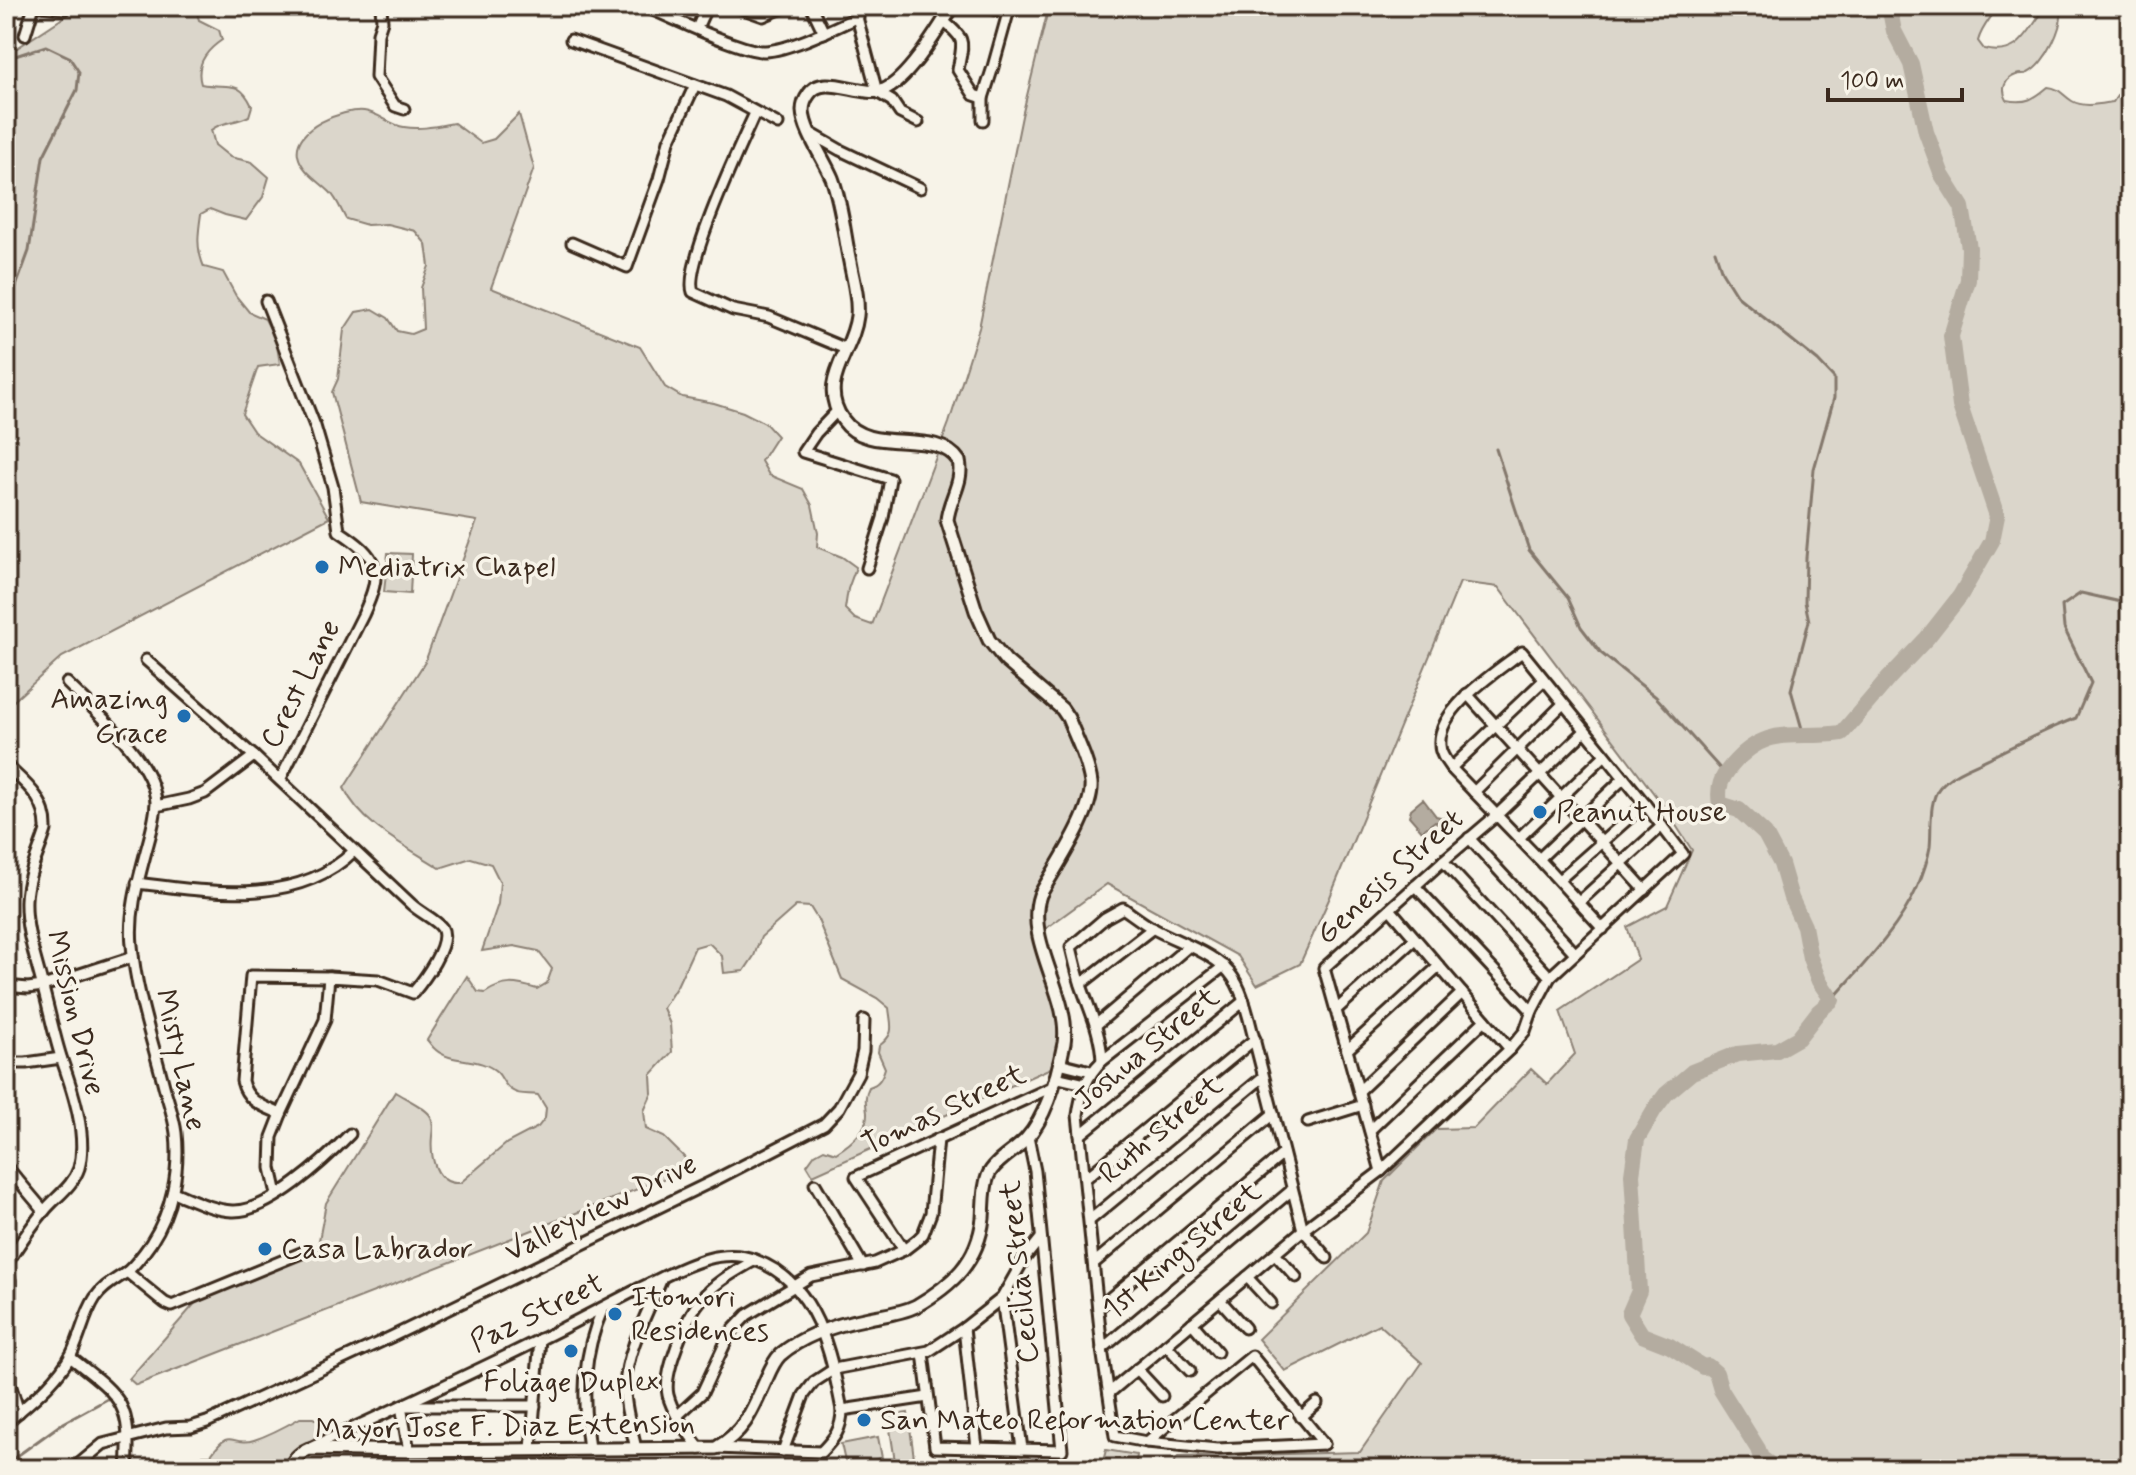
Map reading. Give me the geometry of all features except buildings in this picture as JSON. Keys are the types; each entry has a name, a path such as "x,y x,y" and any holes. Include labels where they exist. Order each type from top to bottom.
{"street":[{"path":"25,35 34,6"},
{"path":"41,6 65,9 68,6"},
{"path":"381,6 376,77 395,106 404,109"},
{"path":"644,6 667,11 697,28 753,51 766,51 824,33 858,17"},
{"path":"697,28 707,6"},
{"path":"735,6 763,16 787,6"},
{"path":"811,6 824,33"},
{"path":"854,6 877,92"},
{"path":"877,92 897,82 953,6"},
{"path":"983,120 983,98 1009,10 984,6"},
{"path":"943,21 959,34 962,46 958,70 974,95 983,98"},
{"path":"571,40 726,96 778,124"},
{"path":"572,243 627,267 659,179 669,141 695,85"},
{"path":"867,568 883,518 890,479 803,452 837,411 834,377 857,314 837,195 803,109 813,88 835,85 877,92 892,101 900,113 918,122"},
{"path":"755,113 698,249 691,286 693,292 733,310 769,317 846,349"},
{"path":"812,134 920,188"},
{"name":"Crest Lane","path":"266,301 315,426 333,487 339,531 369,555 375,574 363,615 280,780"},
{"name":"Mayor Jose F. Diaz Extension","path":"291,1469 298,1455 309,1449 716,1448 742,1428 776,1359 784,1352 822,1330 908,1309 958,1277 968,1262 981,1231 989,1174 1028,1137 1041,1116 1059,1063 1065,1027 1035,908 1085,814 1091,784 1068,718 1062,709 1006,661 989,640 976,611 947,520 961,473 956,455 928,444 867,437 849,427 837,411"},
{"name":"Genesis Street","path":"1109,1393 1303,1230 1381,1171 1510,1049 1525,1031 1550,977 1683,854 1522,652 1467,694 1440,735 1442,755 1451,768 1497,815 1324,968 1381,1171"},
{"path":"146,660 280,780 420,913 438,924 444,934 430,971 413,993 378,980 251,976 242,1081 254,1103 281,1114"},
{"path":"1451,768 1544,680"},
{"path":"67,683 139,759 151,784 156,806"},
{"path":"1467,694 1645,890"},
{"path":"1474,792 1563,704"},
{"path":"1585,731 1497,815 1603,929"},
{"path":"1519,838 1605,755"},
{"name":"Crest Lane","path":"156,806 205,793 254,756"},
{"name":"Mission Drive","path":"6,765 36,793 43,806 46,830 26,897 27,922 61,1058 70,1081 80,1131 81,1157 74,1180 44,1211 6,1265"},
{"path":"1539,859 1624,778"},
{"path":"1559,880 1645,804"},
{"name":"Misty Lane","path":"6,1423 55,1378 70,1357 94,1300 111,1281 127,1272 140,1258 166,1215 173,1192 176,1131 133,957 132,908 156,806"},
{"path":"1579,902 1662,826"},
{"path":"1469,838 1575,953"},
{"path":"137,883 223,892 277,889 329,871 354,851"},
{"path":"1443,861 1550,977"},
{"path":"1415,886 1532,1011"},
{"path":"1102,1061 1097,1024 1071,947 1105,918 1123,908 1153,928 1224,966 1233,977 1255,1039 1303,1230 1327,1258"},
{"path":"1390,909 1510,1049"},
{"path":"1081,984 1153,928"},
{"path":"1336,1010 1415,939"},
{"path":"1097,1024 1189,946"},
{"path":"6,986 43,986 133,957"},
{"path":"1147,1442 1252,1356 1324,1444 1217,1449 1147,1442 1115,1436 1102,1349 1078,1115 1085,1084 1091,1071 1102,1061 1224,966"},
{"path":"1347,1050 1439,966"},
{"path":"277,1194 271,1168 272,1137 328,1012 329,977"},
{"path":"1359,1091 1462,993"},
{"name":"Joshua Street","path":"1080,1135 1244,1001"},
{"name":"Valleyview Drive","path":"73,1469 100,1446 166,1428 191,1427 207,1422 391,1337 813,1130 833,1117 854,1081 861,1064 864,1020"},
{"path":"1370,1130 1485,1020"},
{"path":"1086,1178 1255,1039"},
{"path":"6,1063 61,1058"},
{"path":"1059,1063 1091,1071"},
{"name":"Ruth Street","path":"1090,1220 1263,1077"},
{"path":"1054,1082 1085,1084"},
{"name":"Tomas Street","path":"904,1250 856,1177 1054,1082"},
{"path":"1308,1122 1363,1105"},
{"path":"1094,1263 1273,1114"},
{"path":"173,1192 215,1208 240,1211 261,1204 326,1160 350,1134"},
{"name":"Cecilia Street","path":"1022,1449 1062,1450 1035,1171 1028,1137"},
{"path":"677,1416 702,1393 723,1345 735,1326 747,1315 819,1273 875,1263 904,1250 917,1240 931,1213 938,1139"},
{"path":"1098,1308 1283,1154"},
{"path":"6,1166 44,1211"},
{"path":"815,1184 863,1266"},
{"name":"1st King Street","path":"1102,1349 1292,1190"},
{"path":"783,1451 807,1390 814,1382 834,1369 929,1351 1002,1298 1024,1259 1041,1238"},
{"path":"127,1272 172,1306 306,1251"},
{"path":"1275,1254 1296,1277"},
{"name":"Paz Street","path":"309,1449 662,1278 710,1258 734,1256 755,1260 774,1270 807,1303 822,1330 842,1410"},
{"path":"700,1449 677,1416 669,1398 668,1376 699,1301 718,1284 755,1260"},
{"path":"6,1271 10,1280 10,1384 19,1412"},
{"path":"1247,1277 1271,1303"},
{"path":"636,1449 626,1397 626,1379 634,1345 662,1278"},
{"path":"923,1353 935,1447 1022,1449 1002,1298"},
{"path":"1220,1300 1245,1328"},
{"path":"589,1449 584,1401 585,1374 589,1345 603,1307"},
{"path":"1192,1323 1217,1352"},
{"path":"964,1328 977,1448"},
{"path":"531,1449 540,1339"},
{"path":"1166,1345 1190,1371"},
{"path":"70,1357 109,1389 126,1414 129,1439 127,1469"},
{"path":"1137,1369 1162,1396"},
{"path":"716,1448 821,1452 837,1434 842,1410 928,1397"},
{"path":"1301,1417 1317,1403"},
{"path":"409,1451 401,1406 535,1406"}],"shaded area":[{"path":"81,6 195,6 199,20 219,30 222,40 207,53 201,64 201,84 237,88 252,106 249,116 211,130 215,145 230,157 252,162 269,177 263,197 246,220 210,209 201,214 200,254 204,267 223,272 249,312 265,319 276,340 280,364 258,367 242,414 254,432 299,464 329,518 62,657 6,708 6,50 17,48"},
{"path":"1049,6 1998,6 1978,41 1984,49 1997,51 2015,46 2022,40 2047,6 2060,6 2060,23 2047,53 2035,69 2006,82 2007,100 2029,100 2048,87 2077,103 2103,104 2113,102 2130,81 2130,1469 1169,1469 1178,1457 1360,1452 1422,1363 1379,1324 1285,1371 1258,1339 1366,1233 1384,1181 1436,1129 1474,1128 1531,1069 1547,1084 1575,1054 1560,1011 1638,959 1627,927 1667,906 1692,850 1664,807 1498,587 1460,582 1300,964 1257,985 1238,956 1107,884 1045,929 1035,931 1061,1034 1053,1067 813,1175 807,1165 815,1154 824,1149 836,1153 852,1142 864,1126 867,1091 880,1080 885,1068 878,1052 879,1046 888,1037 891,1025 889,1008 842,979 810,907 796,906 761,937 744,971 724,973 722,956 709,943 695,947 663,1008 670,1024 672,1052 651,1075 652,1093 644,1111 646,1129 664,1137 694,1167 136,1385 129,1379 197,1301 317,1251 326,1203 395,1092 431,1117 433,1160 440,1174 452,1182 460,1183 507,1143 538,1127 545,1118 546,1108 538,1095 516,1093 490,1067 443,1054 427,1040 467,976 478,992 485,993 504,984 537,989 547,983 552,969 538,951 514,946 482,951 498,904 500,882 491,864 471,858 440,868 373,824 344,788 425,662 477,521 361,502 332,392 338,379 344,330 356,312 373,309 388,318 397,331 411,334 423,329 421,288 429,266 426,244 415,231 346,219 337,201 300,161 298,145 303,136 332,117 364,111 404,127 423,128 454,123 481,143 494,139 519,114 534,168 491,288 640,347 665,387 682,397 743,412 765,423 777,436 761,461 769,475 803,489 812,505 818,533 817,547 842,557 856,567 845,609 855,619 872,625 949,423 979,328 1022,116"},
{"path":"388,553 412,554 410,594 384,592"},
{"path":"1423,799 1436,816 1453,824 1452,831 1445,830 1435,821 1422,831 1409,816 1411,809"},
{"path":"908,1413 915,1465 896,1468 888,1416"},
{"path":"300,1418 313,1418 321,1422 323,1431 294,1452 282,1469 203,1469 199,1463 203,1455 211,1455 223,1441 254,1440"},
{"path":"878,1437 882,1458 846,1466 841,1444"},
{"path":"1106,1450 1137,1455 1135,1469 1101,1469"}],"waterway":[{"path":"1770,1469 1771,1465 1761,1458 1721,1390 1716,1373 1670,1346 1642,1335 1629,1314 1639,1291 1632,1174 1637,1139 1666,1094 1692,1072 1737,1054 1777,1050 1798,1038 1832,1000 1819,981 1810,958 1804,926 1791,898 1781,864 1765,834 1739,810 1720,804 1719,793 1725,774 1745,752 1770,738 1842,733 1927,638 1960,596 1992,541 1997,516 1960,406 1951,336 1968,280 1969,248 1962,207 1942,175 1926,132 1911,64 1894,31 1889,6"},
{"path":"6,59 46,46 69,57 79,72 77,90 43,157 29,251 6,314"},
{"path":"1715,251 1722,272 1737,296 1818,361 1834,378 1834,398 1814,469 1806,558 1805,602 1809,621 1791,690 1804,736"},
{"path":"1496,449 1529,550 1568,598 1581,627 1601,653 1656,697 1725,774"},
{"path":"1832,1000 1890,933 1917,888 1929,852 1932,807 1940,787 1965,769 2076,718 2091,683 2064,628 2062,606 2081,593 2130,604"},
{"path":"6,1464 60,1425 111,1397"}],"place":[{"name":"Mediatrix Chapel","path":"322,567"},
{"name":"Amazing Grace","path":"184,716"},
{"name":"Peanut House","path":"1540,812"},
{"name":"Casa Labrador","path":"265,1249"},
{"name":"Itomori Residences","path":"615,1314"},
{"name":"Foliage Duplex","path":"571,1351"},
{"name":"San Mateo Reformation Center","path":"864,1420"}]}
